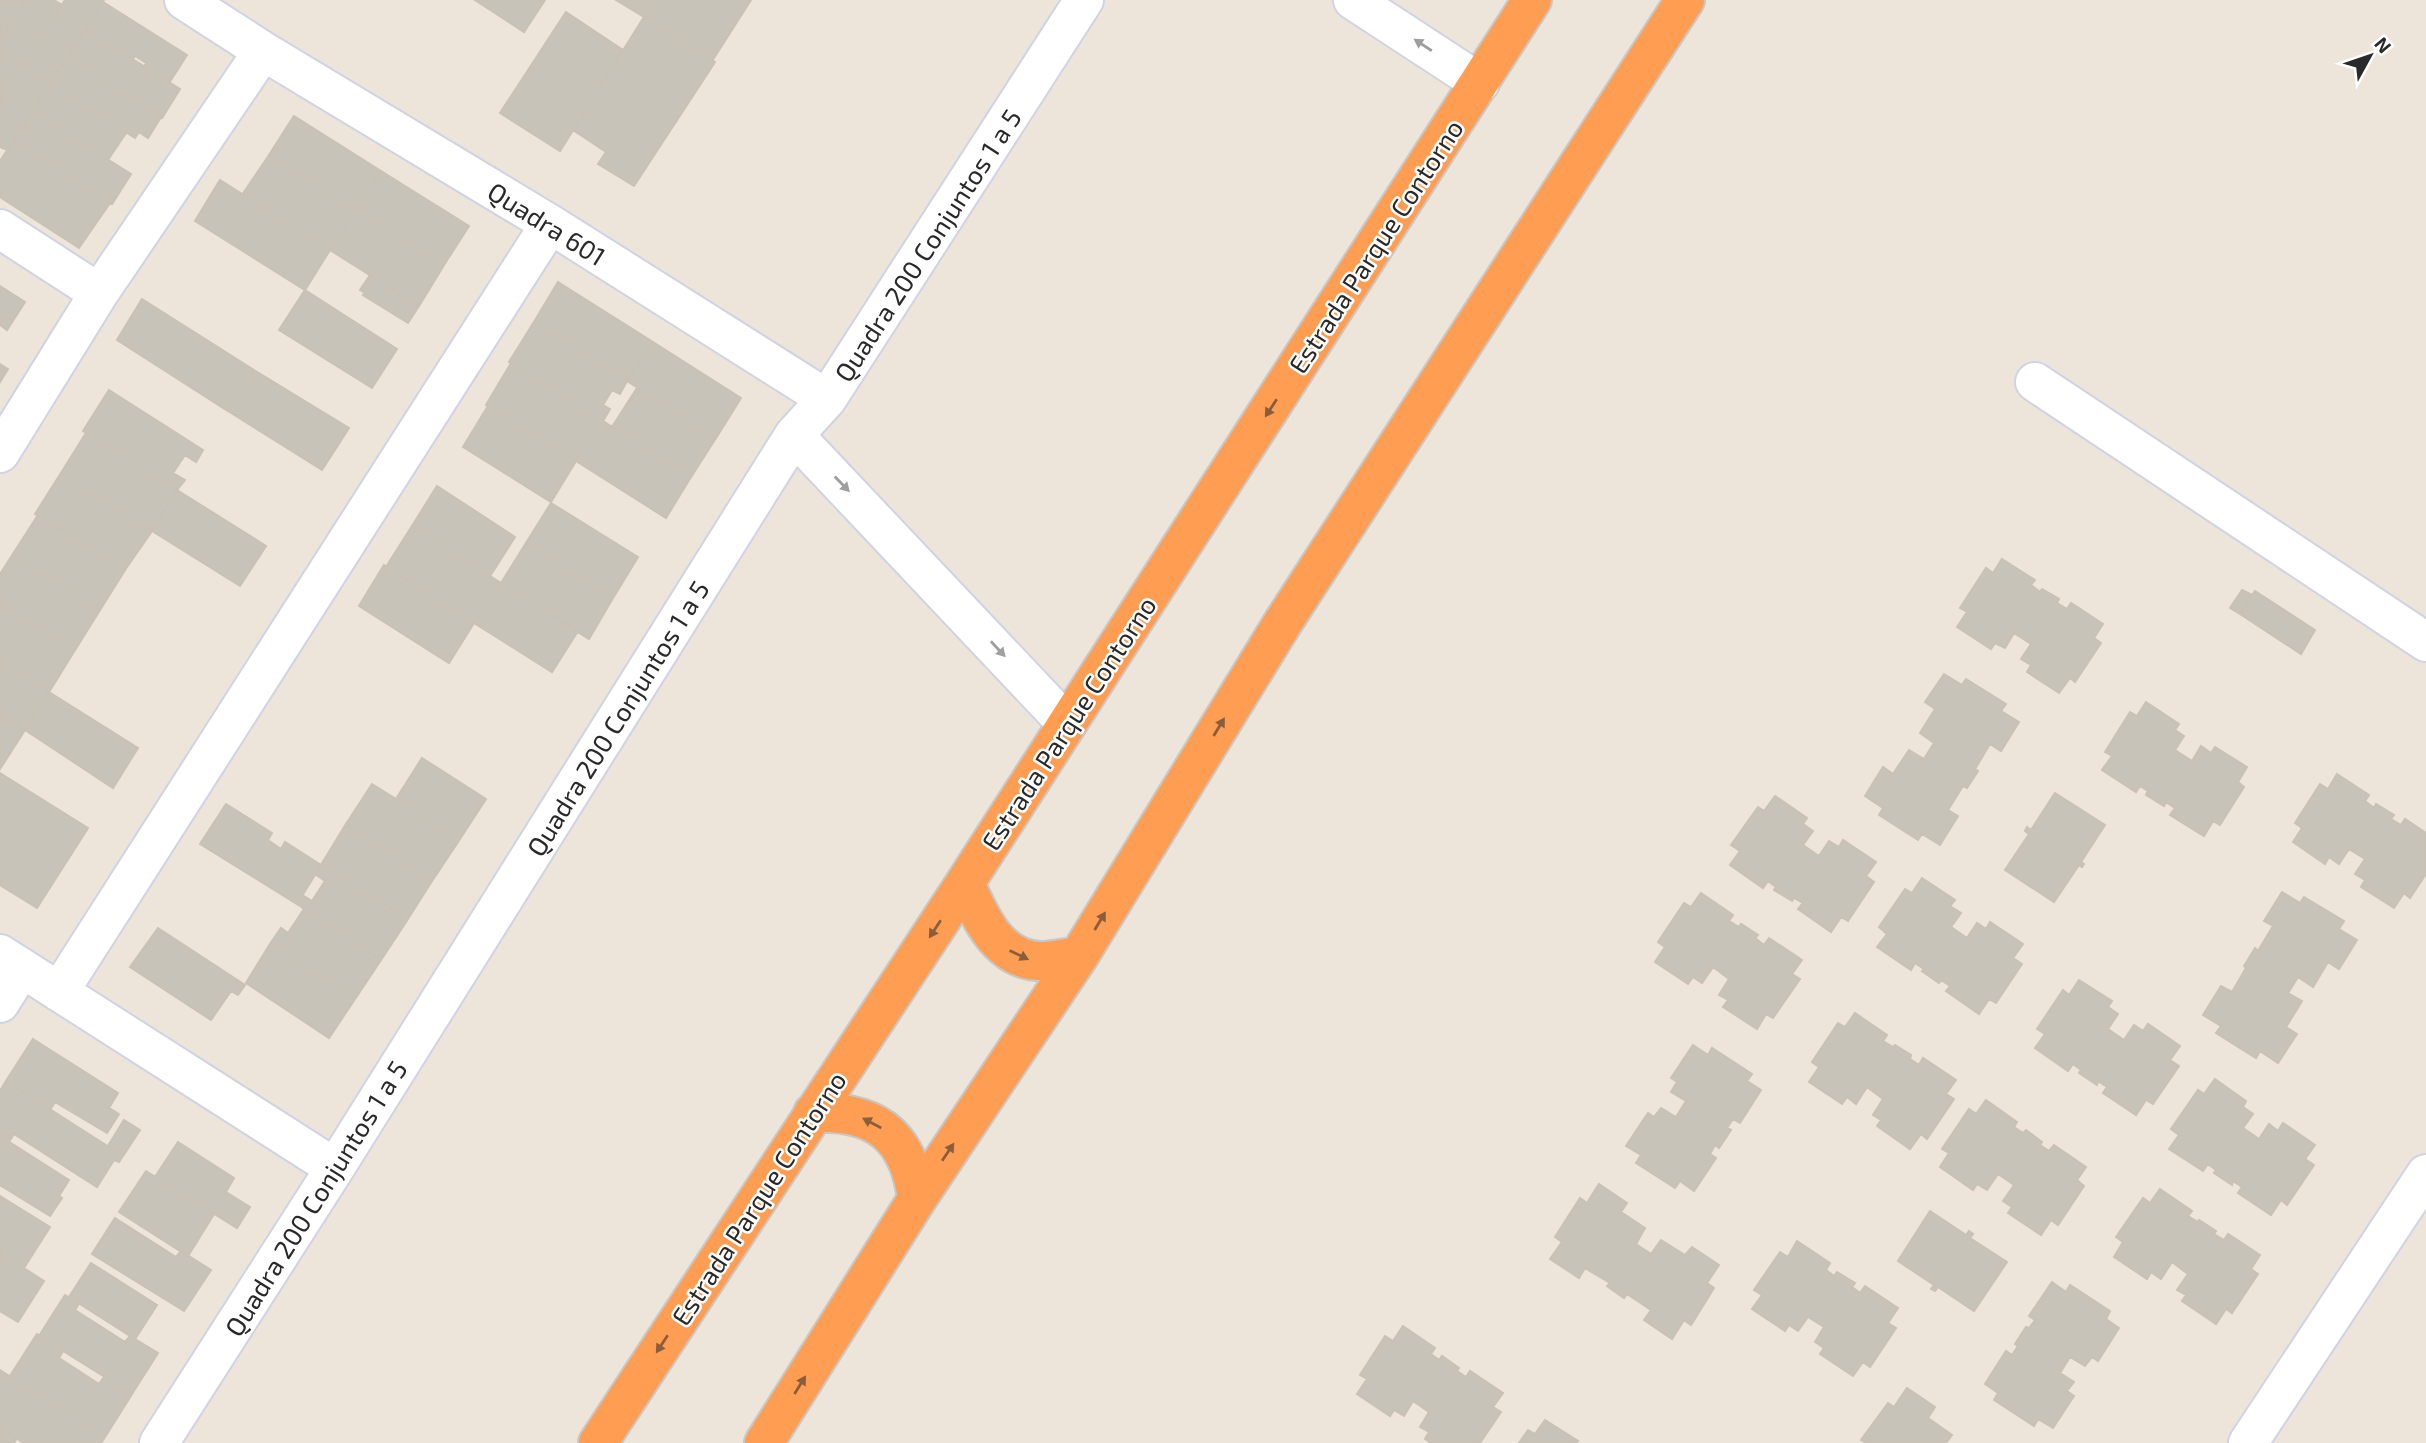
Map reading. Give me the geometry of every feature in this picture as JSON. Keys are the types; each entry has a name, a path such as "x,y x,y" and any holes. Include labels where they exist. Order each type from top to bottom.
{"highway":[{"name":"Estrada Parque Contorno","path":"598,1443 965,883 1532,0"},
{"path":"764,1443 917,1199 1079,956 1282,624 1685,0"},
{"path":"965,883 982,922 995,938 1011,951 1028,960 1045,961 1079,956"},
{"path":"813,1113 839,1112 864,1118 886,1131 903,1150 914,1173 917,1199"}],"street":[{"name":"Quadra 601","path":"184,0 263,51 550,224 827,400"},
{"name":"Quadra 200 Conjuntos 1 a 5","path":"159,1443 335,1168 794,435 827,400 1084,0"},
{"path":"1353,0 1480,83"},
{"path":"0,453 99,293 263,51"},
{"path":"59,992 550,224"},
{"path":"0,229 99,293"},
{"path":"2035,382 2424,636"},
{"path":"794,435 1067,724"},
{"path":"0,1003 11,961 335,1168"},
{"path":"2248,1443 2426,1174"}],"building":[{"path":"0,0 26,0 0,41"},
{"path":"26,0 54,0 62,5 22,67 0,51 0,41"},
{"path":"65,0 104,0 50,84 22,67"},
{"path":"475,0 545,0 524,32"},
{"path":"616,0 655,0 644,17"},
{"path":"655,0 751,0 712,61 644,17"},
{"path":"103,2 187,55 169,83 144,67 146,63 135,56 133,59 85,29"},
{"path":"566,12 623,50 560,151 500,113"},
{"path":"644,17 715,62 634,186 598,164 606,152 573,130"},
{"path":"85,29 180,89 162,118 67,57"},
{"path":"0,51 22,67 0,102"},
{"path":"67,57 161,117 148,138 139,132 135,138 50,84"},
{"path":"22,67 50,84 7,150 0,147 0,102"},
{"path":"50,84 126,133 108,160 32,112"},
{"path":"32,112 131,174 112,204 14,140"},
{"path":"294,116 381,171 356,210 269,155"},
{"path":"14,140 110,203 79,248 0,197 0,161"},
{"path":"269,155 356,210 330,250 242,195"},
{"path":"381,171 469,226 444,265 356,210"},
{"path":"220,180 330,250 305,290 195,221"},
{"path":"356,210 444,265 419,306 330,250"},
{"path":"370,275 419,306 408,323 363,295 365,293 360,290"},
{"path":"558,282 653,342 627,381 534,322"},
{"path":"0,286 25,302 7,330 0,325"},
{"path":"305,290 397,349 372,388 279,330"},
{"path":"142,299 254,370 228,411 117,340"},
{"path":"534,322 627,381 620,394 612,390 603,405 610,409 603,421 509,362"},
{"path":"653,342 741,398 716,438 627,381"},
{"path":"511,363 603,421 576,461 486,405"},
{"path":"0,364 8,369 0,382"},
{"path":"254,370 349,428 322,470 228,411"},
{"path":"637,388 716,438 691,477 612,427"},
{"path":"109,390 203,450 196,462 185,455 173,473 185,480 177,490 83,431"},
{"path":"488,406 576,461 551,502 463,447"},
{"path":"603,421 691,477 666,518 576,461"},
{"path":"86,433 177,490 152,531 61,473"},
{"path":"61,473 152,531 125,570 35,514"},
{"path":"437,486 515,537 490,576 412,526"},
{"path":"177,490 266,546 240,586 152,531"},
{"path":"551,503 638,557 613,598 526,543"},
{"path":"38,515 125,570 100,610 13,554"},
{"path":"412,526 501,583 474,623 386,567"},
{"path":"526,543 613,598 589,639 501,583"},
{"path":"13,554 100,610 75,650 0,603 0,574"},
{"path":"2002,559 2035,580 2031,585 2040,592 2042,589 2059,599 2057,603 2067,609 2071,603 2103,624 2094,638 2101,643 2075,682 2070,678 2059,693 2027,672 2031,665 2021,659 2031,644 2014,633 2005,648 1995,643 1991,649 1957,627 1967,612 1960,608 1986,568 1993,573"},
{"path":"384,565 474,623 449,663 359,606"},
{"path":"501,583 578,631 552,672 474,623"},
{"path":"2242,590 2252,595 2240,614 2230,608"},
{"path":"2255,591 2315,630 2301,654 2240,614"},
{"path":"0,603 75,650 49,692 0,661"},
{"path":"0,661 49,692 25,730 0,714"},
{"path":"1944,674 1962,685 1966,679 2006,704 2001,711 2019,722 2001,751 1990,744 1975,769 1978,771 1967,788 1963,786 1948,810 1958,816 1940,845 1922,834 1918,840 1879,815 1883,808 1865,796 1883,767 1893,774 1909,750 1924,759 1934,743 1920,733 1935,709 1925,702"},
{"path":"49,692 138,748 113,788 25,730"},
{"path":"2146,702 2179,724 2175,730 2184,736 2175,750 2192,761 2201,746 2211,753 2215,747 2247,767 2238,782 2244,787 2220,825 2213,821 2204,836 2170,815 2175,808 2166,802 2164,806 2146,795 2148,791 2140,786 2136,792 2102,770 2112,756 2105,752 2130,712 2137,716"},
{"path":"0,714 25,730 0,769"},
{"path":"422,758 486,799 460,839 396,799"},
{"path":"0,773 88,828 37,908 0,885"},
{"path":"2337,774 2369,795 2365,801 2374,808 2376,804 2394,815 2391,819 2401,825 2405,819 2426,833 2426,874 2410,898 2404,893 2394,908 2361,887 2365,880 2355,874 2365,859 2349,849 2339,864 2329,857 2325,864 2293,842 2302,828 2295,823 2320,784 2328,789"},
{"path":"372,784 460,839 432,881 346,824"},
{"path":"2055,793 2105,825 2081,862 2084,864 2082,867 2079,865 2054,902 2005,870 2029,834 2025,831 2027,827 2031,830"},
{"path":"1775,796 1807,818 1803,824 1813,831 1803,845 1819,856 1829,841 1839,847 1843,840 1876,862 1866,876 1874,882 1848,921 1841,917 1831,932 1798,909 1803,903 1794,898 1792,901 1774,890 1776,887 1768,881 1763,888 1730,865 1740,851 1731,845 1758,807 1764,811"},
{"path":"226,804 272,833 268,840 281,849 285,842 321,865 297,904 200,844"},
{"path":"346,824 432,881 408,919 321,865"},
{"path":"321,865 408,919 381,960 297,904 302,895 312,901 325,881 315,874"},
{"path":"1922,878 1955,900 1950,906 1961,913 1951,927 1967,938 1977,923 1986,929 1990,922 2023,944 2013,958 2022,964 1996,1003 1989,999 1979,1014 1946,991 1950,986 1941,980 1939,983 1915,963 1911,970 1877,947 1887,934 1879,927 1905,889 1912,893"},
{"path":"2282,892 2300,903 2304,897 2344,921 2339,929 2357,940 2339,969 2328,962 2313,987 2298,977 2288,993 2302,1001 2286,1027 2297,1034 2278,1063 2260,1051 2256,1058 2216,1033 2221,1026 2203,1015 2221,986 2232,992 2255,948 2258,951 2273,926 2264,921"},
{"path":"1701,893 1733,915 1729,921 1739,927 1741,924 1758,935 1755,938 1764,945 1769,938 1802,960 1792,974 1800,979 1773,1018 1766,1014 1757,1029 1723,1007 1728,1000 1719,995 1729,979 1713,967 1702,983 1693,977 1688,984 1655,962 1665,947 1658,942 1684,903 1691,907"},
{"path":"304,909 381,960 355,999 270,944 281,928 288,933"},
{"path":"158,928 245,985 238,995 231,991 211,1020 130,967"},
{"path":"270,944 355,999 329,1038 246,983"},
{"path":"2079,980 2112,1001 2108,1007 2118,1014 2108,1029 2124,1040 2134,1025 2143,1031 2148,1024 2180,1046 2170,1060 2179,1066 2153,1104 2146,1100 2136,1115 2103,1093 2107,1087 2098,1081 2097,1085 2079,1073 2081,1070 2073,1064 2068,1071 2035,1048 2045,1034 2037,1029 2063,990 2069,995"},
{"path":"1855,1013 1887,1035 1883,1041 1911,1055 1910,1059 1919,1065 1923,1058 1956,1080 1946,1094 1954,1099 1927,1139 1921,1134 1910,1149 1877,1126 1881,1120 1873,1115 1883,1099 1867,1087 1856,1104 1847,1097 1842,1104 1809,1082 1819,1067 1812,1062 1838,1023 1845,1027"},
{"path":"33,1039 118,1093 109,1108 119,1114 107,1133 55,1102 50,1110 6,1081"},
{"path":"1693,1045 1708,1055 1712,1048 1752,1074 1747,1081 1761,1090 1740,1123 1733,1119 1727,1128 1731,1130 1719,1148 1715,1145 1710,1154 1716,1158 1694,1191 1680,1181 1675,1188 1636,1163 1641,1155 1626,1146 1648,1113 1654,1117 1661,1108 1676,1117 1686,1101 1671,1092 1677,1082 1671,1078"},
{"path":"2215,1079 2246,1101 2243,1107 2253,1114 2243,1128 2259,1139 2269,1124 2278,1131 2283,1123 2315,1145 2305,1159 2314,1165 2287,1205 2281,1200 2271,1215 2238,1193 2242,1187 2233,1181 2232,1185 2214,1173 2216,1170 2208,1164 2203,1171 2169,1149 2179,1135 2171,1129 2198,1090 2204,1094"},
{"path":"6,1081 123,1156 119,1162 114,1160 97,1187 14,1134 9,1142 0,1136 0,1091"},
{"path":"1986,1100 2017,1122 2014,1127 2023,1133 2026,1130 2042,1142 2040,1145 2049,1151 2054,1145 2086,1167 2077,1180 2084,1186 2058,1225 2051,1220 2041,1235 2008,1213 2012,1207 2003,1201 2014,1185 1998,1174 1987,1190 1977,1184 1973,1190 1940,1167 1949,1153 1942,1149 1969,1109 1976,1114"},
{"path":"124,1120 140,1130 123,1156 108,1146"},
{"path":"0,1136 69,1180 59,1196 62,1198 50,1216 0,1185"},
{"path":"178,1142 234,1178 226,1192 250,1207 237,1228 155,1177"},
{"path":"146,1171 214,1214 188,1256 119,1212"},
{"path":"1599,1184 1627,1203 1621,1212 1645,1228 1636,1244 1651,1254 1661,1240 1685,1255 1692,1247 1719,1265 1707,1283 1714,1288 1691,1325 1684,1320 1672,1339 1644,1320 1651,1310 1627,1294 1624,1298 1607,1286 1610,1283 1585,1268 1579,1278 1550,1259 1562,1242 1555,1237 1580,1198 1587,1203"},
{"path":"2160,1189 2192,1211 2188,1216 2216,1231 2214,1234 2224,1240 2228,1234 2260,1255 2251,1269 2258,1274 2232,1313 2226,1309 2216,1324 2182,1301 2186,1295 2177,1290 2188,1274 2172,1262 2161,1279 2151,1272 2147,1279 2114,1257 2123,1242 2116,1237 2143,1198 2150,1203"},
{"path":"0,1196 50,1227 24,1268 0,1253"},
{"path":"1930,1211 1966,1235 1969,1231 1973,1234 1970,1238 2007,1262 1974,1311 1938,1287 1935,1291 1931,1289 1934,1285 1898,1261"},
{"path":"115,1218 176,1257 181,1251 211,1270 184,1311 92,1254"},
{"path":"1797,1241 1830,1263 1826,1270 1834,1276 1837,1272 1855,1283 1852,1287 1860,1293 1865,1286 1898,1308 1888,1323 1896,1328 1870,1367 1863,1362 1853,1376 1820,1354 1824,1348 1815,1342 1824,1327 1808,1317 1798,1331 1789,1325 1785,1331 1752,1309 1762,1295 1754,1290 1780,1252 1788,1257"},
{"path":"0,1253 44,1281 18,1322 0,1311"},
{"path":"91,1263 157,1305 135,1339 69,1297"},
{"path":"2052,1282 2066,1292 2070,1285 2110,1311 2106,1319 2119,1328 2098,1361 2092,1357 2085,1366 2070,1357 2060,1373 2074,1382 2067,1391 2074,1396 2053,1428 2038,1419 2034,1426 1994,1400 1998,1393 1985,1384 2006,1351 2012,1355 2018,1346 2015,1344 2026,1327 2029,1328 2035,1320 2029,1316"},
{"path":"65,1295 79,1303 75,1310 125,1342 130,1336 158,1353 132,1394 39,1336"},
{"path":"1403,1326 1435,1348 1431,1354 1439,1360 1442,1356 1459,1368 1457,1371 1466,1377 1470,1371 1503,1393 1493,1407 1501,1412 1480,1443 1431,1443 1425,1439 1429,1432 1420,1427 1429,1412 1413,1401 1404,1416 1394,1410 1390,1416 1357,1394 1367,1379 1360,1375 1385,1336 1393,1341"},
{"path":"37,1334 63,1351 59,1358 99,1384 104,1377 132,1394 105,1437 10,1376"},
{"path":"0,1370 105,1437 101,1443 24,1443 0,1428"},
{"path":"1907,1388 1935,1407 1928,1418 1952,1435 1946,1443 1866,1443 1861,1440 1888,1403 1894,1407"},
{"path":"1545,1420 1578,1441 1519,1443 1528,1430 1535,1434"},
{"path":"0,1428 17,1438 14,1443 0,1443"}]}
